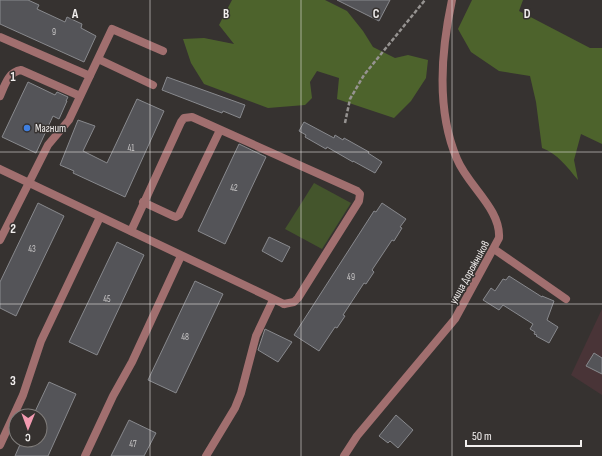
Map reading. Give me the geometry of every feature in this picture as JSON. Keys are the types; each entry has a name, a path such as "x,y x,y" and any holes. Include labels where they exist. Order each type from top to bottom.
{"street":[{"name":"улица Дорожников","path":"344,456 357,436 455,319 499,238 498,224 469,181 457,159 449,134 445,113 443,76 446,32 452,0"},
{"path":"0,240 48,145 66,125 112,29 163,51"},
{"path":"0,37 90,76"},
{"path":"98,59 153,85"},
{"path":"0,96 10,75 21,70 80,96"},
{"path":"0,169 284,304 294,302 298,298 359,201 360,194 357,191 192,117 184,118 143,202 131,231"},
{"path":"143,202 173,216 176,217 179,215 220,130"},
{"path":"0,445 23,395 41,341 100,217"},
{"path":"494,249 566,300"},
{"path":"85,456 113,396 132,362 181,256"},
{"path":"206,456 235,408 241,393 256,336 273,300"}],"path":[{"path":"345,123 350,99 364,75 425,0"}],"shaded area":[{"path":"602,309 602,395 571,375"}],"green space":[{"path":"232,0 325,0 347,11 363,31 373,47 395,58 408,55 428,60 426,78 411,101 394,118 337,99 339,78 317,71 310,82 312,98 305,105 268,108 204,84 191,63 183,39 204,38 234,44 219,25"},
{"path":"472,0 523,0 519,11 590,48 602,48 602,144 581,134 574,160 578,180 558,157 542,148 536,102 530,76 499,71 471,52 458,29"},
{"path":"314,183 351,203 322,249 285,229"}],"building":[{"path":"0,0 28,0 39,5 37,9 65,22 67,17 82,24 81,28 96,36 84,62 0,24"},
{"path":"337,0 390,0 379,21"},
{"path":"167,77 245,105 240,118 223,111 222,113 162,90"},
{"name":"Магнит","path":"28,82 55,95 57,92 68,97 59,119 53,116 36,153 2,137"},
{"path":"137,99 164,111 125,197 73,173 74,171 60,165 78,120 95,126 83,151 107,163"},
{"path":"304,122 334,138 335,135 343,140 344,138 369,152 368,153 382,162 375,173 327,147 326,149 305,137 306,135 299,131"},
{"path":"239,144 266,157 225,244 198,231"},
{"path":"38,203 64,216 16,316 0,308 0,282"},
{"path":"382,203 406,219 400,227 402,228 394,241 392,240 372,270 374,272 366,284 364,283 343,315 345,316 337,328 335,327 319,351 294,335 374,211 376,212"},
{"path":"269,237 290,247 282,262 262,251"},
{"path":"117,242 144,255 97,355 69,342"},
{"path":"509,276 542,297 554,301 547,320 558,327 549,343 534,334 535,332 530,329 533,324 503,305 499,310 483,300 491,288 495,291 503,279 506,280"},
{"path":"195,281 223,294 176,393 148,380"},
{"path":"265,329 292,342 278,362 258,350"},
{"path":"594,353 602,358 602,374 586,366"},
{"path":"49,382 76,394 48,456 15,456 18,448 48,448 48,408 37,408"},
{"path":"396,415 413,430 398,448 390,441 388,443 379,436"},
{"path":"129,420 156,433 144,456 111,456"}],"place":[{"name":"Магнит","path":"27,128"}]}
